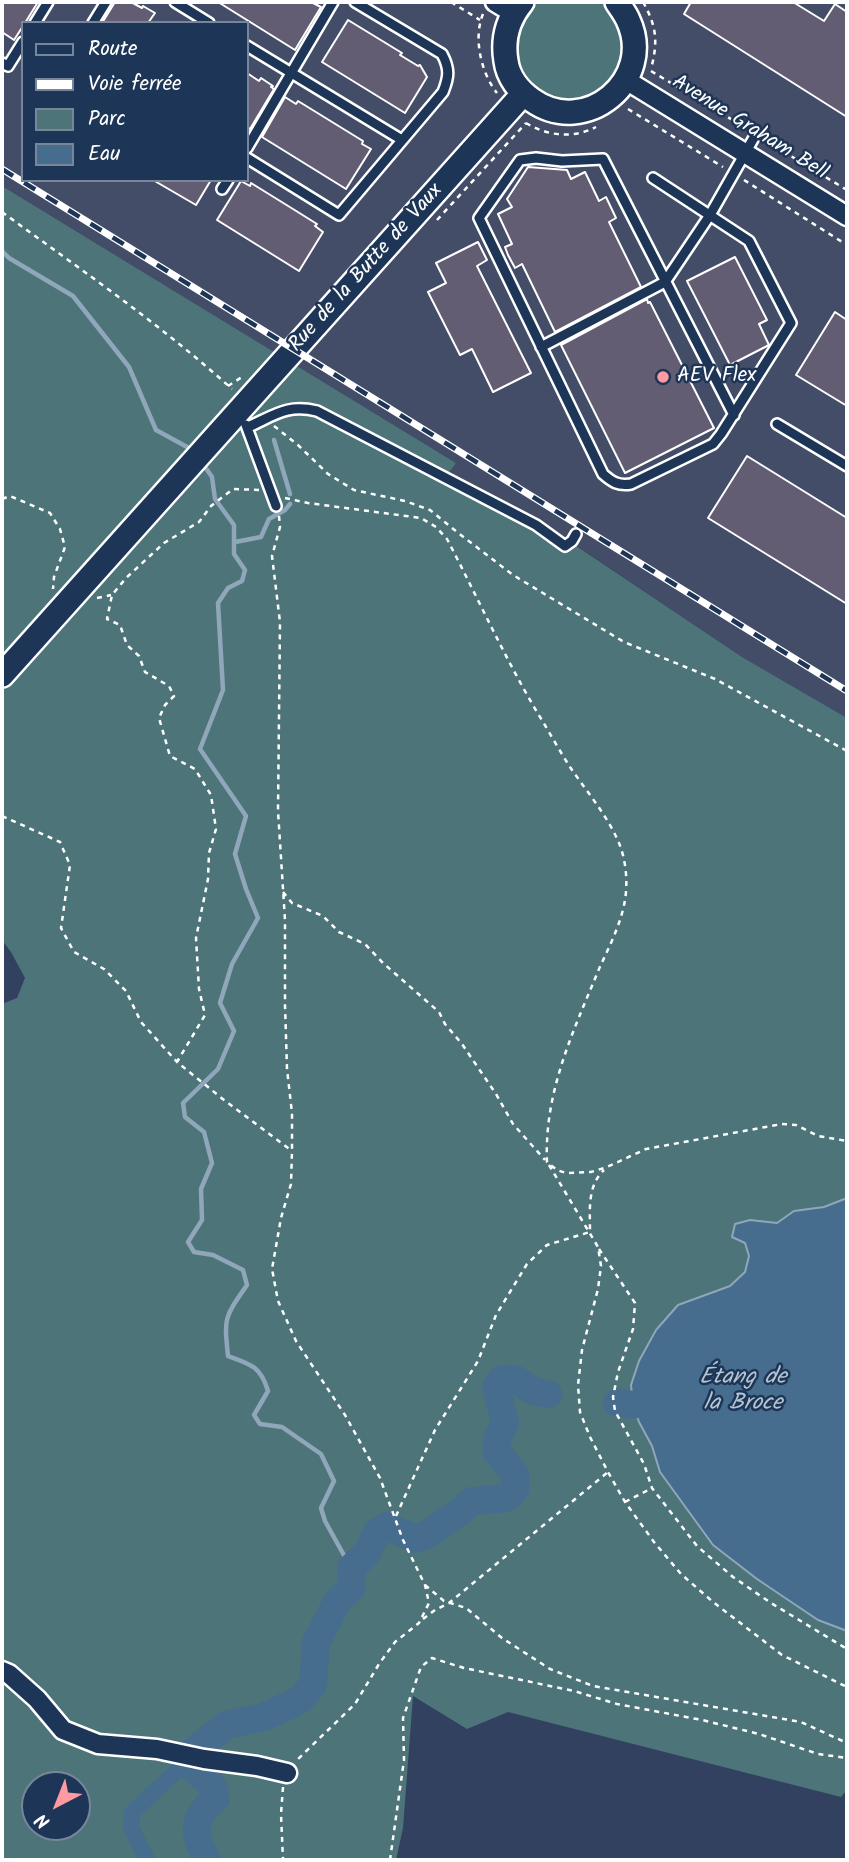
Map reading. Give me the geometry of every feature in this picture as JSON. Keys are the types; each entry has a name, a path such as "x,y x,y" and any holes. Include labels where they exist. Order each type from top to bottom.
{"street":[{"path":"504,7 506,65 513,80 517,102 558,112 578,112 597,106 633,84 634,40 628,20 617,2"},
{"name":"Avenue Graham Bell","path":"633,84 847,216"},
{"name":"Rue de la Butte de Vaux","path":"2,675 211,443 243,414 517,102"},
{"path":"2,1671 37,1699 63,1730 98,1744 157,1749 287,1773"}],"lane":[{"path":"36,21 48,2"},
{"path":"94,21 106,2"},
{"path":"175,2 206,21"},
{"path":"248,146 333,2"},
{"path":"248,159 339,215 443,92 449,67 442,54 355,2"},
{"path":"2,63 8,66 21,45"},
{"path":"248,47 402,140"},
{"path":"541,346 665,282 710,215 756,134"},
{"path":"653,178 749,241 791,323 734,415 721,435 713,443 631,484 621,485 603,474 479,218 520,160 603,159 734,415"},
{"path":"222,189 227,182"},
{"path":"243,414 265,419 286,409 317,411 536,525 565,546 576,534"},
{"path":"243,414 276,506"},
{"path":"777,424 847,466"}],"path":[{"path":"451,2 480,20"},
{"path":"633,84 651,71 657,46 652,17 643,2"},
{"path":"480,20 504,7"},
{"path":"480,20 478,35 482,61 492,87 517,102 526,123 540,131 562,136 600,126"},
{"path":"2,212 114,293 210,369 243,414"},
{"path":"265,419 298,445 328,474 354,490 430,509 513,575 624,642 715,678 847,751"},
{"path":"177,1062 205,1015 199,989 196,938 208,879 209,853 216,829 213,806 211,795 195,769 170,756 159,718 165,705 174,696 169,687 145,673 139,656 127,645 120,625 107,619 112,595 126,578 164,543 200,522 211,506 233,489 270,491 283,498 308,503 421,517 447,539 500,647 570,766 606,818 620,844 626,873 626,898 620,920 569,1041 556,1080 546,1139 547,1162 635,1303 634,1329 618,1372 613,1397 614,1410 644,1464 652,1488 697,1546 733,1577 771,1604 847,1649"},
{"path":"2,499 10,496 50,513 60,529 65,547 54,577 53,595 58,611"},
{"path":"280,519 272,556 280,622 278,811 284,892 286,1056 292,1113 292,1151 291,1184 281,1219 272,1269 278,1301 296,1341 345,1415 380,1478 403,1540 425,1585 429,1602 420,1621"},
{"path":"2,816 60,842 69,865 61,928 74,952 104,969 126,991 141,1022 177,1062 292,1151"},
{"path":"284,892 292,903 323,916 339,932 365,944 439,1013 496,1094 513,1124 557,1170 583,1173 607,1167 646,1149 782,1124 796,1125 818,1136 847,1141"},
{"path":"590,1232 590,1195 597,1177 607,1167"},
{"path":"395,1518 435,1430 478,1361 496,1315 527,1264 547,1245 590,1232"},
{"path":"598,1247 601,1266 598,1289 582,1350 578,1385 580,1412 608,1472 625,1502 681,1574 782,1655 847,1687"},
{"path":"283,1860 281,1792 287,1773 355,1704 395,1642 435,1610 449,1603 608,1472"},
{"path":"625,1502 652,1488"},
{"path":"425,1585 444,1601 466,1608 502,1638 550,1669 593,1686 801,1722 847,1743"},
{"path":"390,1860 404,1760 403,1718 421,1667 432,1658 464,1668 574,1691 617,1704 702,1720 760,1734 818,1754 847,1758"}],"shaded area":[{"path":"2,2 847,2 847,718 742,657 543,523 448,474 456,463 2,186"}],"green space":[{"path":"533,2 601,2 616,18 624,41 624,53 616,76 599,94 577,103 552,101 522,81 511,47"},
{"path":"2,186 456,463 448,474 542,523 742,657 847,718 847,1198 824,1207 794,1211 777,1223 750,1220 745,1243 749,1256 745,1272 730,1286 678,1305 655,1330 639,1361 639,1422 652,1446 660,1472 713,1545 818,1620 847,1631 847,1790 841,1797 508,1712 467,1729 413,1696 403,1828 396,1860 2,1860 2,1004 17,998 25,978 2,940"}],"water":[{"name":"Étang de la Broce","path":"847,1198 847,1631 818,1620 713,1545 660,1472 652,1446 633,1405 631,1385 639,1361 656,1330 678,1305 730,1286 745,1272 749,1256 745,1243 732,1237 735,1224 750,1220 777,1223 794,1211 824,1207"}],"building":[{"path":"2,2 38,2 26,21 21,21 21,29 14,40 2,32"},
{"path":"115,2 131,2 155,13 149,21 103,21"},
{"path":"218,2 311,2 321,7 295,50"},
{"path":"691,2 793,2 824,21 835,4 847,12 847,117 684,14"},
{"path":"348,20 402,53 400,55 420,65 427,77 405,113 322,62"},
{"path":"248,74 259,81 261,78 274,89 250,129"},
{"path":"285,97 296,104 298,101 363,141 362,144 371,149 346,189 262,137"},
{"path":"528,167 567,170 571,179 585,172 599,201 606,197 616,218 609,222 641,287 555,332 522,264 515,268 508,255 505,247 512,244 498,214 512,207 507,199"},
{"path":"156,182 210,182 196,205"},
{"path":"243,182 250,186 251,183 293,209 317,224 315,226 323,232 299,271 217,220"},
{"path":"478,242 487,260 477,266 531,373 493,392 472,349 460,355 428,292 446,283 436,263"},
{"path":"735,257 767,320 759,324 769,345 730,365 687,281"},
{"path":"647,299 714,428 625,473 561,345"},
{"path":"835,312 847,320 847,406 796,375"},
{"path":"747,456 847,518 847,604 708,518"}],"waterway":[{"path":"2,251 9,258 73,296 129,367 156,430 189,448"},
{"path":"274,440 290,494"},
{"path":"203,464 212,477 215,499 234,525 234,554 245,570 242,581 228,588 218,603 223,690 200,749 246,816 235,854 258,918 232,964 220,1003 234,1031 218,1069 183,1103 185,1117 204,1132 212,1163 201,1189 202,1220 188,1242 194,1252 213,1255 243,1270 247,1285 227,1318 228,1356 254,1368 265,1383 268,1391 254,1415 260,1424 282,1427 321,1454 334,1481 321,1508 325,1521 351,1568"},
{"path":"235,542 261,537 269,519 290,504"},
{"path":"207,1860 199,1843 197,1827 202,1813 216,1798 215,1791 209,1782 186,1762 195,1750 226,1725 264,1717 300,1700 313,1685 316,1643 337,1602 352,1587 351,1568 367,1553 377,1532 387,1526 415,1539 426,1535 472,1501 507,1498 515,1490 515,1474 496,1451 497,1440 505,1423 496,1387 502,1379 515,1379 533,1391 548,1394"},
{"path":"617,1403 633,1405"},
{"path":"147,1860 131,1827 132,1813 186,1762"}],"railway":[{"path":"2,169 21,181"},
{"path":"23,182 847,691"}],"place":[{"name":"AEV Flex","path":"663,377"}]}
